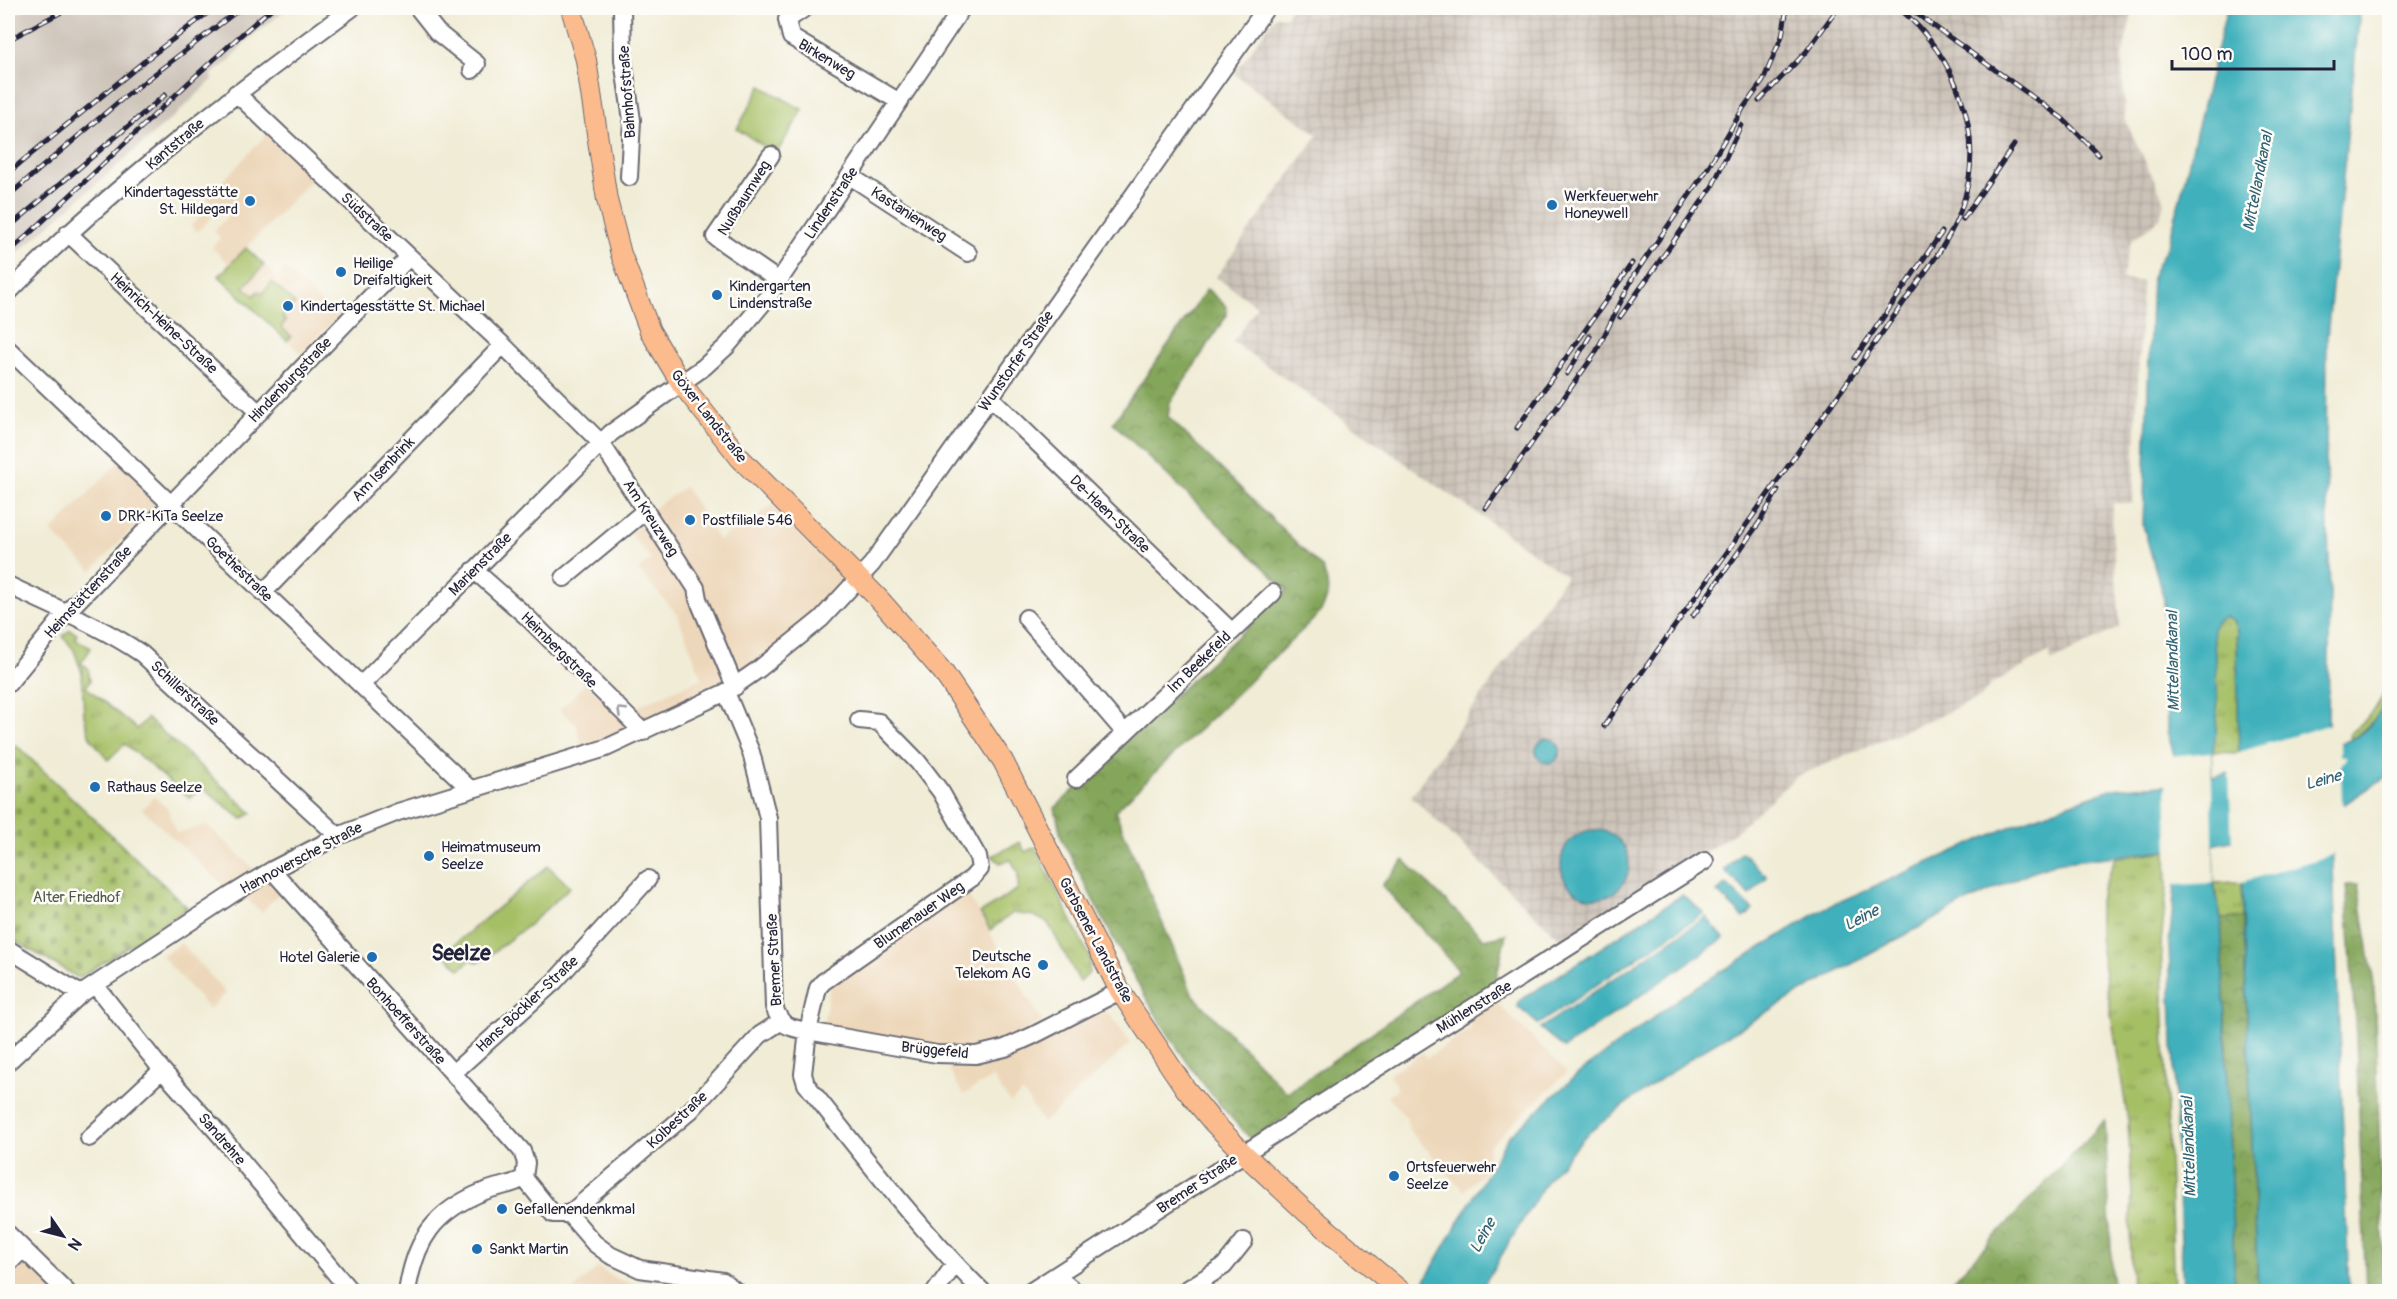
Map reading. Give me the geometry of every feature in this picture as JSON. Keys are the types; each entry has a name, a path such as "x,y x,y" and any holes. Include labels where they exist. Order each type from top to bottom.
{"main road":[{"name":"Göxer Landstraße","path":"571,8 586,60 607,200 621,254 650,331 681,383 740,458 859,579"},
{"name":"Garbsener Landstraße","path":"859,579 917,640 943,672 986,735 1033,817 1120,991 1185,1088 1212,1121 1243,1153 1305,1211 1402,1292"}],"street":[{"name":"Kantstraße","path":"8,293 69,233 236,93 352,8"},
{"path":"418,8 436,32 477,64 472,70"},
{"name":"Bahnhofstraße","path":"622,8 623,60 632,120 629,177"},
{"name":"Birkenweg","path":"805,8 787,20 791,37 898,101"},
{"name":"Lindenstraße","path":"681,383 727,346 745,326 963,8"},
{"name":"Wunstorfer Straße","path":"730,689 820,619 859,579 1266,8"},
{"name":"Südstraße","path":"236,93 503,345 601,443"},
{"name":"Nußbaumweg","path":"771,155 715,237 778,281"},
{"name":"Kastanienweg","path":"850,176 968,253"},
{"name":"Heinrich-Heine-Straße","path":"69,233 259,413"},
{"name":"Hindenburgstraße","path":"172,504 409,256"},
{"name":"Am Isenbrink","path":"263,592 503,345"},
{"name":"Goethestraße","path":"8,349 470,789"},
{"path":"601,443 611,433 681,383"},
{"name":"De-Haen-Straße","path":"990,397 1231,631"},
{"name":"Am Kreuzweg","path":"601,443 696,588 730,689"},
{"name":"Marienstraße","path":"361,685 601,443"},
{"name":"Heimstättenstraße","path":"8,684 67,612 172,504"},
{"path":"564,578 646,510"},
{"name":"Heimbergstraße","path":"474,570 526,616 643,732"},
{"name":"Schillerstraße","path":"8,585 67,612 142,654 338,836"},
{"name":"Im Beekefeld","path":"1076,779 1273,593"},
{"path":"1026,618 1125,733"},
{"name":"Hannoversche Straße","path":"8,1062 88,989 272,870 338,836 398,812 584,755 643,732 730,689"},
{"name":"Bremer Straße","path":"730,689 751,752 768,818 774,1007 780,1022 791,1028 808,1031"},
{"name":"Blumenauer Weg","path":"808,1031 818,988 822,982 972,878 980,868 978,857 941,792 918,762 879,722 860,720"},
{"name":"Mühlenstraße","path":"1243,1153 1706,861"},
{"name":"Bonhoefferstraße","path":"272,870 522,1151 526,1163 524,1178"},
{"name":"Hans-Böckler-Straße","path":"453,1073 555,981 648,879"},
{"path":"8,949 88,989"},
{"name":"Sandrehre","path":"88,989 220,1135 351,1292"},
{"name":"Brüggefeld","path":"808,1031 937,1054 976,1054 1005,1048 1120,991"},
{"name":"Kolbestraße","path":"569,1214 690,1111 760,1035 780,1022"},
{"path":"808,1031 803,1074 806,1084 888,1189 983,1292"},
{"path":"89,1138 162,1070"},
{"name":"Bremer Straße","path":"1030,1292 1243,1153"},
{"path":"406,1292 411,1264 426,1234 437,1222 462,1202 498,1186 518,1182 524,1178 553,1214 569,1214 594,1243 610,1255 640,1269 723,1281 737,1292"},
{"path":"8,1234 67,1292"},
{"path":"1183,1292 1224,1266 1244,1241"},
{"path":"8,1264 23,1249"},
{"path":"935,1292 955,1264"},
{"path":"1056,1276 1076,1292"}],"shaded area":[{"path":"28,8 288,8 245,42 229,61 212,74 212,80 179,112 8,261 8,18"},
{"path":"1292,8 1310,10 1312,8 2133,8 2122,58 2125,120 2164,200 2160,219 2131,241 2122,279 2142,282 2133,503 2113,503 2112,528 2120,627 2051,662 2050,652 1991,684 1980,698 1796,777 1733,834 1563,942 1411,796 1566,576 1233,342 1257,306 1216,277 1318,135 1234,74 1274,18 1285,17"},
{"path":"267,134 313,178 246,248 277,277 285,269 337,317 301,354 219,276 230,265 212,247 220,238 214,231 228,216 220,209 197,232 191,226 212,204 207,198"},
{"name":"DRK-KiTa Seelze","path":"119,461 160,499 92,571 51,532"},
{"path":"685,487 719,540 773,505 853,585 759,669 584,755 576,724 559,710 586,683 620,714 702,678 677,614 638,570 651,559 630,533 649,511"},
{"path":"154,797 168,809 176,833 207,825 255,870 226,888 142,809"},
{"path":"265,880 279,893 262,912 244,898 240,901 236,898"},
{"path":"965,890 1042,1022 1002,1041 957,1048 823,1027 830,985"},
{"path":"181,943 226,993 209,1009 162,956"},
{"path":"1497,1003 1567,1072 1490,1145 1484,1172 1464,1191 1409,1130 1406,1117 1387,1096 1398,1089 1389,1074 1423,1052 1427,1058 1472,1028 1468,1021"},
{"path":"1108,1012 1131,1043 1043,1123 1023,1092 1010,1103 993,1077 963,1095 949,1069 1007,1057 1086,1018"},
{"path":"24,1261 57,1292 8,1292 8,1277"},
{"path":"598,1267 614,1278 655,1290 572,1291"}],"green space":[{"path":"761,86 803,110 776,154 737,129"},
{"path":"246,248 264,265 244,287 254,296 258,291 262,294 272,282 295,304 282,317 286,321 281,327 291,336 287,341 219,276"},
{"path":"1207,289 1226,306 1227,315 1170,403 1168,417 1322,568 1327,581 1328,594 1324,606 1316,617 1115,811 1193,995 1287,1093 1459,971 1382,885 1404,860 1484,939 1506,934 1495,984 1251,1139 1193,1071 1146,997 1062,840 1055,808 1287,590 1113,423"},
{"path":"2225,617 2233,621 2237,630 2239,753 2211,752 2216,731 2213,627 2217,621"},
{"path":"70,630 77,634 76,639 91,648 81,663 88,668 90,681 86,687 137,729 147,718 252,813 242,819 202,787 189,798 125,744 108,760 90,737 84,716 82,673 74,650 63,636"},
{"path":"2389,669 2389,701 2377,717 2351,741 2350,733 2367,719 2380,702"},
{"name":"Alter Friedhof","path":"16,745 188,908 79,978 8,937 8,754"},
{"path":"1020,842 1025,852 1035,847 1090,958 1089,973 1080,982 1048,923 1034,916 1013,913 990,930 980,913 1018,889 1018,873 1011,860 1000,863 992,856"},
{"path":"2166,851 2167,887 2161,943 2174,1291 2132,1291 2130,1228 2132,1196 2128,1121 2099,937 2099,900 2115,858"},
{"path":"548,866 570,887 530,924 483,960 476,962 472,959 460,969 444,953"},
{"path":"2241,882 2243,918 2221,919 2214,883"},
{"path":"2346,885 2358,885 2374,985 2385,1291 2366,1291 2356,1038"},
{"path":"2243,918 2258,1291 2235,1291 2221,919"},
{"path":"2105,1120 2113,1291 1943,1291"}],"water":[{"path":"2227,8 2360,8 2327,337 2326,468 2330,592 2328,727 2330,747 2350,740 2371,724 2389,699 2390,774 2331,813 2349,1291 2258,1291 2240,839 2213,845 2214,883 2221,919 2235,1291 2183,1291 2169,945 2175,885 2174,849 2056,863 2028,873 1962,904 1815,984 1706,1048 1631,1100 1586,1135 1547,1180 1480,1291 1418,1292 1508,1137 1579,1073 1686,993 1825,908 2023,821 2111,789 2174,784 2174,755 2167,731 2164,600 2143,525 2152,275 2169,243","holes":["2225,617 2233,621 2237,630 2239,771 2212,777 2218,705 2213,627 2217,621"]},
{"path":"1548,739 1553,740 1559,746 1559,756 1553,762 1548,763 1543,762 1537,756 1536,751 1537,746 1543,740"},
{"path":"1595,830 1608,833 1619,840 1626,851 1629,864 1626,877 1619,888 1608,895 1595,898 1582,895 1571,888 1564,877 1561,864 1564,851 1571,840 1582,833"},
{"path":"1742,852 1767,877 1750,895 1724,870"},
{"path":"1726,884 1753,910 1744,918 1717,892"},
{"path":"1682,895 1704,913 1538,1024 1518,1007 1518,1002"},
{"path":"1706,917 1724,938 1564,1048 1540,1028"}],"pier":[{"path":"2332,724 2332,743 2340,741 2340,756 2346,758 2341,765 2342,804 2348,806 2334,815 2335,854 2238,883 2237,843 2232,845 2229,771 2236,769 2236,753"},
{"path":"2211,752 2214,883 2172,885 2172,852 2168,853 2166,782 2171,782 2171,756"}],"railway":[{"path":"8,40 69,8"},
{"path":"8,173 147,59 214,8"},
{"path":"8,196 122,99 241,8"},
{"path":"8,253 204,68 272,8"},
{"path":"1486,508 1596,352 1634,275 1706,171 1744,107 1763,81 1782,36 1787,8"},
{"path":"1759,101 1806,52 1838,8"},
{"path":"1604,726 1938,254 1959,215 1968,181 1971,153 1968,126 1961,99 1951,74 1937,50 1899,8"},
{"path":"1910,9 2062,118 2099,155"},
{"path":"8,228 165,95"},
{"path":"1620,317 1712,187 1741,125"},
{"path":"1963,219 2014,145"},
{"path":"1855,358 1942,232"},
{"path":"1517,428 1632,263"},
{"path":"1567,374 1590,336"},
{"path":"1693,616 1759,523 1778,490"}],"place":[{"name":"Kindertagesstätte St. Hildegard","path":"250,201"},
{"name":"Werkfeuerwehr Honeywell","path":"1552,205"},
{"name":"Heilige Dreifaltigkeit","path":"341,272"},
{"name":"Kindergarten Lindenstraße","path":"717,295"},
{"name":"Kindertagesstätte St. Michael","path":"288,306"},
{"name":"DRK-KiTa Seelze","path":"106,516"},
{"name":"Postfiliale 546","path":"690,520"},
{"name":"Rathaus Seelze","path":"95,787"},
{"name":"Heimatmuseum Seelze","path":"429,856"},
{"name":"Hotel Galerie","path":"372,957"},
{"name":"Deutsche Telekom AG","path":"1043,965"},
{"name":"Ortsfeuerwehr Seelze","path":"1394,1176"},
{"name":"Gefallenendenkmal","path":"502,1209"},
{"name":"Sankt Martin","path":"477,1249"}],"district":[{"name":"Seelze","path":"461,953"}],"water label":[{"name":"Mittellandkanal","path":"2257,181"},
{"name":"Mittellandkanal","path":"2172,661"},
{"name":"Leine","path":"2323,779"},
{"name":"Leine","path":"1861,917"},
{"name":"Mittellandkanal","path":"2188,1147"},
{"name":"Leine","path":"1482,1235"}]}
